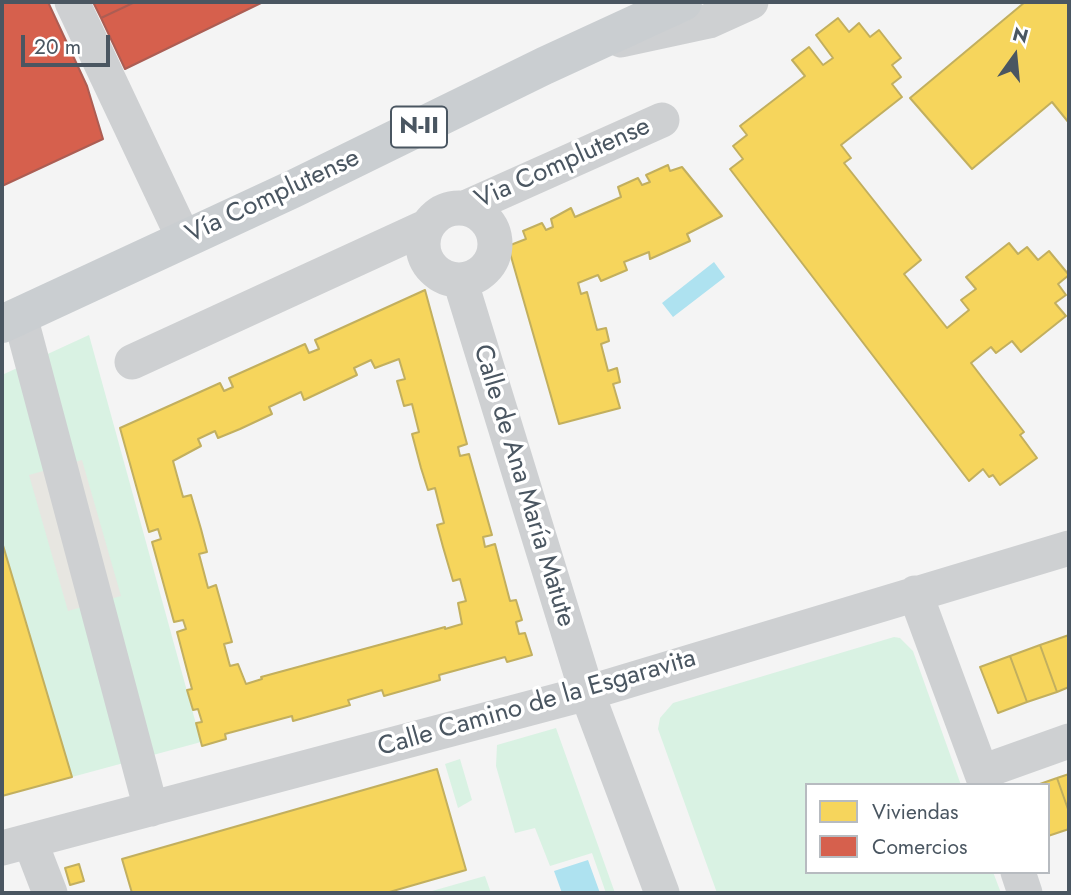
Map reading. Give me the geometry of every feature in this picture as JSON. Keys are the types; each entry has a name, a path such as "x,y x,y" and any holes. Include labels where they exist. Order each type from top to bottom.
{"main road":[{"name":"Vía Complutense","path":"11,320 682,2"}],"street":[{"path":"72,2 184,239"},
{"name":"Vía Complutense","path":"580,49 637,2"},
{"name":"Vía Complutense","path":"580,49 709,21 751,2"},
{"name":"Via Complutense","path":"465,208 662,120"},
{"path":"465,208 476,212 492,229 495,240 490,263 472,278 460,280 439,274 425,258 423,247 428,226 434,218 443,212 465,208"},
{"path":"132,362 428,226"},
{"name":"Calle de Ana María Matute","path":"460,280 587,693 662,893"},
{"path":"11,320 151,809"},
{"name":"Calle Camino de la Esgaravita","path":"16,845 587,693 1069,548"},
{"path":"915,593 984,778 1069,741"},
{"path":"16,845 50,893"},
{"path":"1019,874 1025,893"}],"green space":[{"path":"89,335 201,742 72,777 2,542 2,375"},
{"path":"894,637 900,638 913,651 960,783 805,783 805,874 994,874 1001,893 717,893 658,729 660,718 673,703"},
{"path":"556,728 615,893 606,893 592,853 550,866 535,828 515,833 496,766 497,745"},
{"path":"460,759 472,800 458,808 445,764"},
{"path":"485,876 491,893 425,893"}],"sand":[{"path":"82,460 121,596 68,611 29,475"}],"water":[{"path":"714,262 725,277 673,317 662,303"},
{"path":"588,860 600,893 562,893 554,871"}],"building: Viviendas":[{"path":"1025,2 1069,2 1069,123 1052,102 972,169 910,98"},
{"path":"838,18 849,32 859,23 870,37 879,30 901,58 892,65 901,77 892,84 902,97 841,145 851,158 844,163 921,260 904,274 947,328 969,310 961,300 976,289 966,277 1009,243 1018,254 1027,247 1038,260 1049,251 1069,275 1058,284 1066,295 1055,303 1066,316 1021,352 1012,341 996,353 991,347 971,363 1024,432 1020,435 1037,458 1000,485 993,475 989,477 983,469 969,481 730,169 743,159 733,146 747,135 740,126 805,76 792,60 809,47 823,65 833,58 816,35"},
{"path":"668,165 670,171 682,167 722,216 687,234 690,241 650,259 649,252 624,262 627,270 601,281 598,275 578,283 581,294 587,292 597,330 606,328 609,341 601,344 608,371 617,368 620,382 613,384 620,408 559,424 508,246 526,239 523,231 542,223 546,230 553,227 551,219 571,208 575,217 621,197 618,187 638,178 642,185 650,182 646,175"},
{"path":"425,290 467,444 458,447 460,456 469,454 492,535 483,537 485,547 495,544 510,601 516,600 522,620 516,622 519,634 525,633 532,655 507,662 505,657 439,675 440,680 384,696 382,690 348,700 350,705 293,721 292,716 225,734 226,739 202,746 196,723 202,722 198,709 193,710 187,690 192,689 177,632 186,629 183,620 174,622 152,542 161,539 158,529 149,532 120,428 220,383 224,391 233,387 229,378 305,344 309,353 319,349 315,340","holes":["399,359 405,379 397,381 404,406 412,404 419,432 412,434 421,468 428,490 435,488 444,523 437,525 443,547 453,581 460,579 466,601 458,603 462,624 261,677 262,679 246,684 238,664 230,666 224,644 232,642 216,585 208,588 199,554 207,552 201,529 191,495 183,497 173,461 201,446 198,439 215,431 218,438 240,429 272,414 269,407 301,392 304,400 357,375 354,368 371,360 375,368"]},
{"path":"2,542 72,777 2,796"},
{"path":"1069,635 1069,687 1057,692 1040,645"},
{"path":"1040,645 1057,692 1027,702 1010,656"},
{"path":"1010,656 1027,702 998,713 980,667"},
{"path":"437,769 466,870 386,893 132,893 122,859"},
{"path":"1069,774 1069,812 1057,778"},
{"path":"1057,778 1069,812 1069,829 1050,835 1050,783 1043,783"},
{"path":"79,864 84,881 70,885 65,868"}],"building: Comercios":[{"path":"2,2 48,2 87,86 103,139 2,186"},
{"path":"93,2 135,2 101,18"},
{"path":"135,2 263,2 125,69 101,18"}]}
